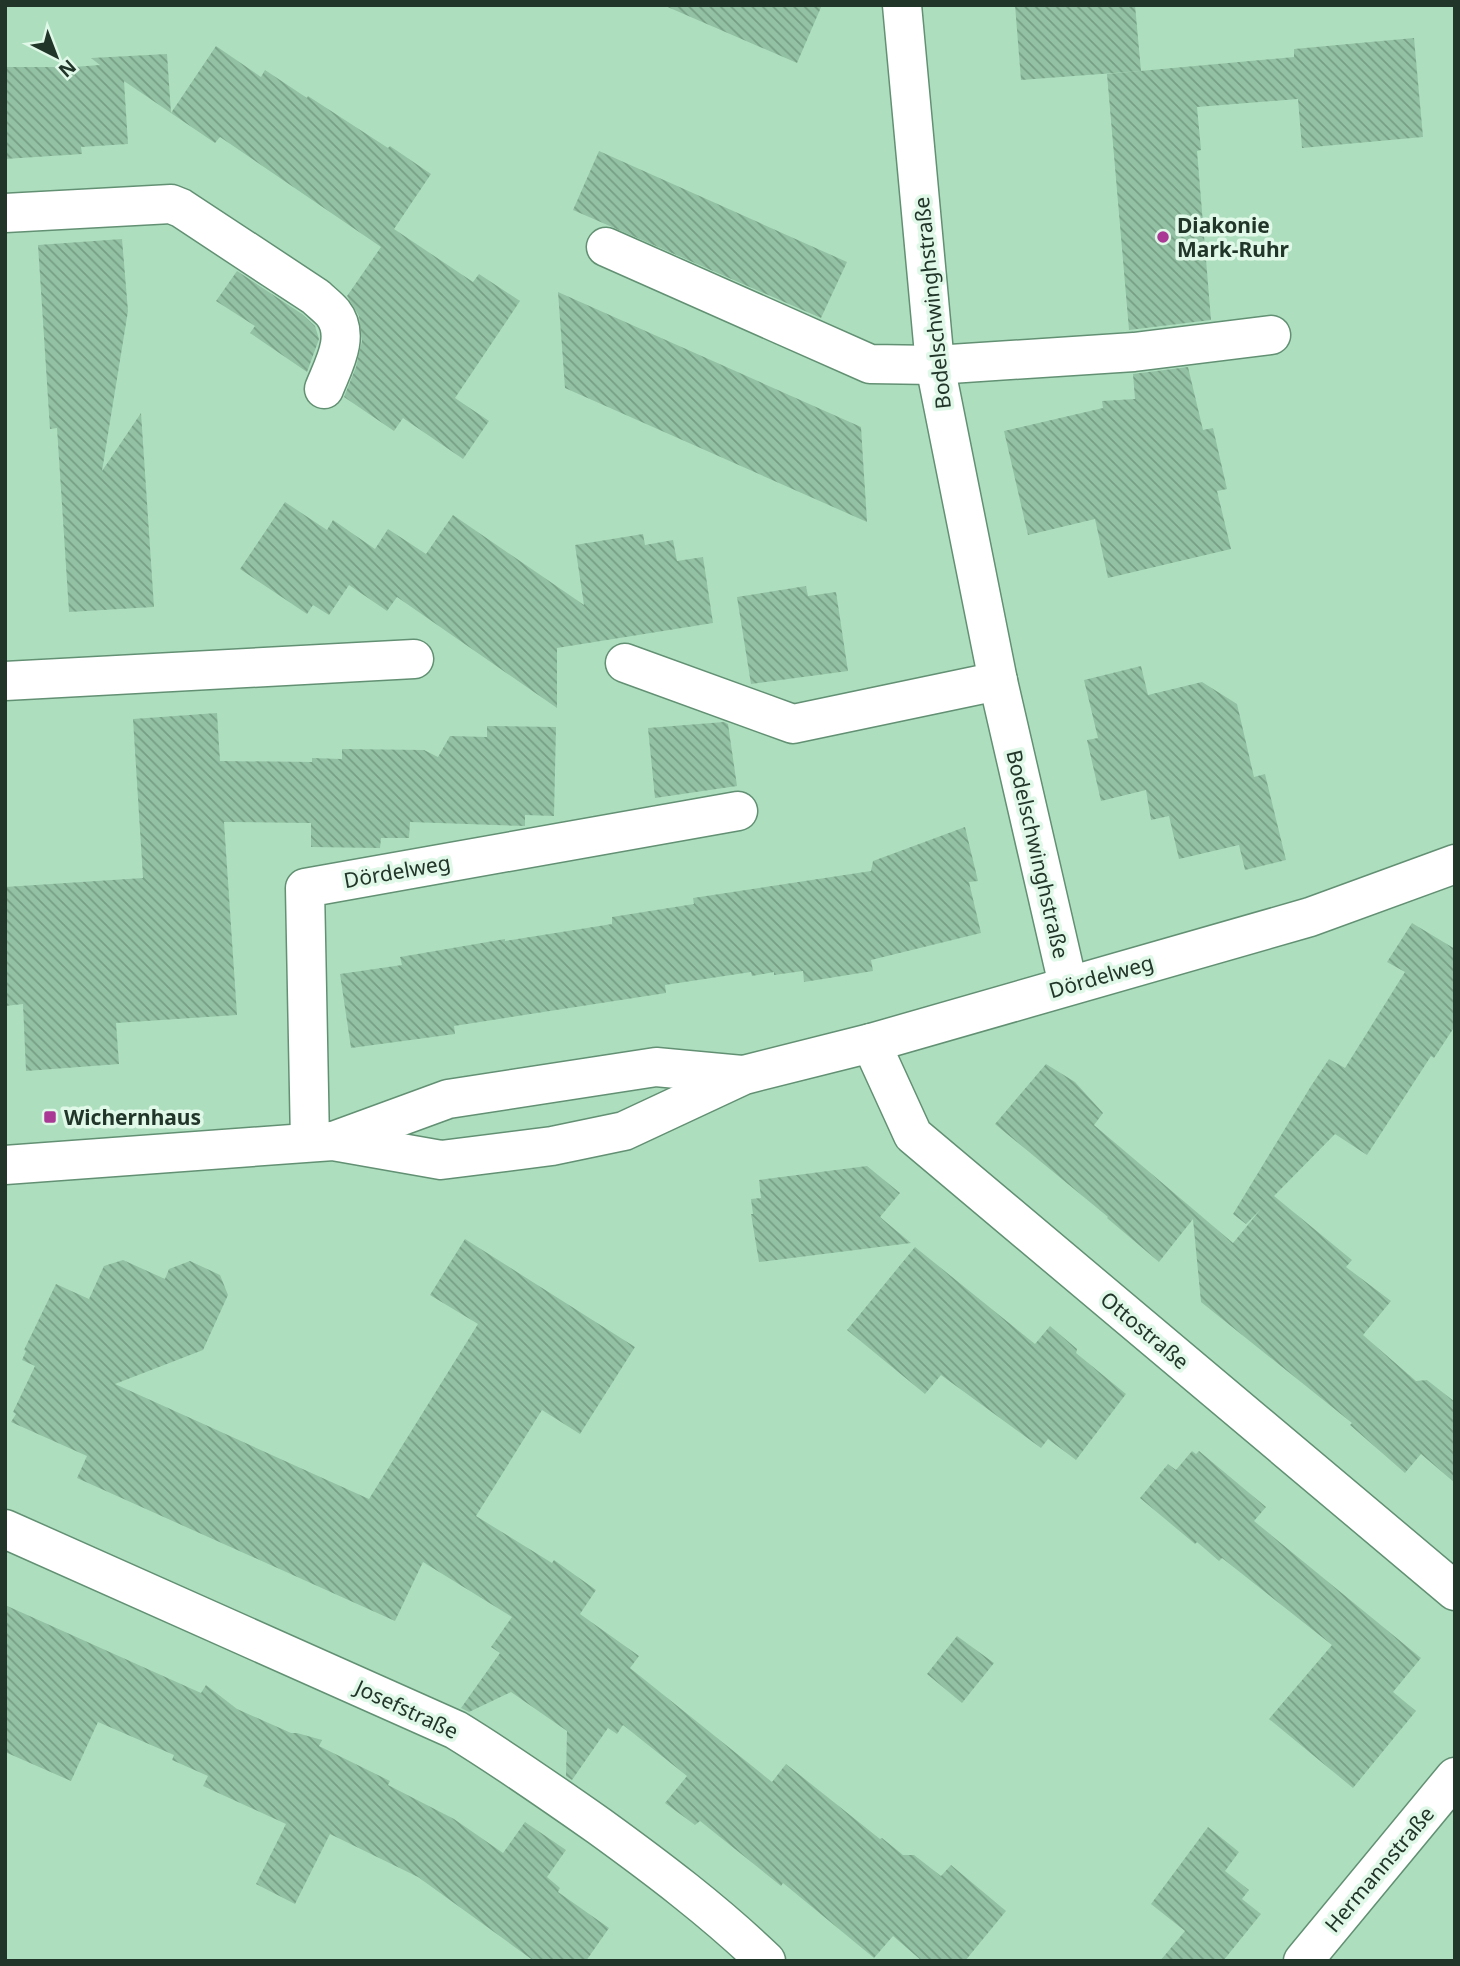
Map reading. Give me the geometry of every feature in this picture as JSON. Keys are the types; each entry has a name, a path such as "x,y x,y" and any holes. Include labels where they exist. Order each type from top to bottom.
{"street":[{"name":"Bodelschwinghstraße","path":"902,5 935,365 998,681 1068,985"},
{"path":"5,214 170,204 181,208 316,298 334,313 341,330 340,348 324,388"},
{"path":"606,247 870,364 935,365 1135,352 1271,335"},
{"path":"5,681 414,659"},
{"path":"625,663 793,724 998,681"},
{"name":"Dördelweg","path":"321,1141 305,888 738,811"},
{"name":"Dördelweg","path":"5,1165 321,1141 441,1160 552,1146 624,1131 744,1075 870,1043 1310,917 1455,864"},
{"name":"Ottostraße","path":"870,1043 913,1135 1455,1591"},
{"name":"Dördelweg","path":"321,1141 448,1099 656,1067 744,1075"},
{"name":"Josefstraße","path":"5,1529 456,1730 517,1768 653,1865 740,1936 766,1961"},
{"name":"Hermannstraße","path":"1303,1961 1455,1777"}],"building":[{"path":"663,5 822,5 797,63"},
{"path":"1015,5 1135,5 1141,71 1021,80"},
{"name":"Diakonie Mark-Ruhr","path":"1414,38 1423,137 1302,148 1298,99 1197,107 1201,150 1197,151 1211,320 1129,330 1107,74 1294,57 1294,49"},
{"path":"216,46 261,77 265,70 431,174 394,229 473,282 479,274 520,301 455,398 489,421 463,459 403,418 394,431 344,397 356,367 362,341 359,316 347,296 381,247 220,137 215,143 171,113"},
{"path":"167,54 171,113 124,81 128,144 81,147 82,154 5,159 5,67 100,65 91,58"},
{"path":"599,151 847,262 821,318 573,210"},
{"path":"122,239 128,311 102,471 141,413 154,607 69,612 57,428 50,429 38,245"},
{"path":"237,271 302,314 315,326 319,339 307,372 250,333 255,326 216,301"},
{"path":"558,292 861,427 867,522 565,388"},
{"path":"1188,367 1203,430 1213,428 1227,489 1217,491 1231,549 1108,578 1095,519 1028,535 1004,431 1103,408 1102,401 1135,399 1133,374"},
{"path":"285,502 327,530 333,520 375,549 388,529 426,554 453,515 584,605 575,545 643,534 645,545 673,540 677,561 703,557 713,623 557,648 557,708 397,597 387,611 349,585 329,615 313,605 307,614 240,569"},
{"path":"806,586 808,596 836,592 848,671 751,684 737,597"},
{"path":"1141,666 1148,695 1202,682 1237,704 1254,777 1265,774 1286,860 1245,870 1239,845 1179,859 1169,816 1151,820 1146,790 1101,801 1087,740 1098,738 1084,680"},
{"path":"217,713 220,761 312,762 312,758 342,759 342,749 424,750 438,757 450,736 487,737 487,726 556,727 554,816 525,815 525,826 410,822 409,838 381,838 380,848 311,847 311,823 224,822 237,1015 116,1023 119,1064 26,1071 23,1004 5,1006 5,887 143,878 133,719"},
{"path":"724,722 728,724 737,786 655,798 648,728"},
{"path":"965,827 978,881 969,882 981,933 871,960 873,971 804,982 803,971 752,976 751,972 665,985 666,993 454,1026 455,1034 351,1048 340,974 402,965 400,957 612,924 612,917 694,904 693,898 871,871 873,861"},
{"path":"1412,923 1455,949 1455,1026 1434,1058 1431,1056 1367,1155 1335,1134 1274,1196 1352,1260 1346,1267 1391,1301 1363,1335 1416,1381 1427,1380 1455,1402 1455,1483 1421,1454 1405,1473 1350,1425 1352,1423 1201,1302 1193,1219 1159,1262 995,1124 1046,1064 1075,1082 1103,1113 1094,1125 1233,1243 1261,1209 1246,1224 1233,1214 1311,1086 1329,1059 1345,1068 1405,972 1387,962"},
{"path":"867,1166 900,1193 880,1217 911,1243 759,1262 751,1199 761,1198 759,1180"},
{"path":"465,1239 635,1347 580,1434 542,1410 476,1516 552,1563 554,1560 596,1590 580,1614 639,1656 630,1668 772,1782 786,1764 903,1855 914,1855 941,1876 951,1865 1006,1911 965,1961 922,1961 893,1936 874,1958 783,1883 781,1886 700,1821 695,1825 665,1803 687,1776 623,1725 617,1734 608,1728 572,1780 566,1776 567,1731 511,1692 469,1712 461,1708 500,1653 491,1647 512,1617 423,1562 395,1621 77,1478 87,1456 11,1422 16,1414 13,1412 35,1366 22,1360 26,1351 24,1350 56,1284 89,1299 104,1266 123,1260 165,1279 169,1269 190,1261 220,1275 228,1295 203,1350 115,1384 369,1499 478,1324 430,1295"},
{"path":"915,1247 1035,1344 1050,1326 1077,1349 1076,1353 1126,1394 1076,1460 1048,1439 1041,1448 941,1375 925,1394 847,1330"},
{"path":"1192,1451 1196,1454 1199,1451 1266,1507 1254,1521 1421,1658 1393,1692 1416,1711 1353,1788 1269,1719 1332,1645 1222,1558 1219,1561 1197,1542 1195,1544 1140,1498 1168,1464 1176,1470"},
{"path":"5,1605 201,1693 206,1685 237,1709 291,1733 322,1740 319,1746 390,1781 388,1785 454,1819 503,1853 525,1822 566,1850 547,1877 560,1888 558,1892 609,1928 586,1961 534,1961 418,1877 330,1834 295,1904 256,1884 286,1824 203,1786 208,1776 172,1760 174,1755 98,1722 71,1781 5,1752"},
{"path":"957,1636 994,1663 962,1703 927,1674"},
{"path":"1208,1827 1239,1852 1225,1871 1249,1890 1242,1899 1261,1914 1223,1961 1160,1961 1185,1931 1151,1904"}],"place":[{"name":"Diakonie Mark-Ruhr","path":"1163,237"},
{"name":"Wichernhaus","path":"50,1117"}]}
